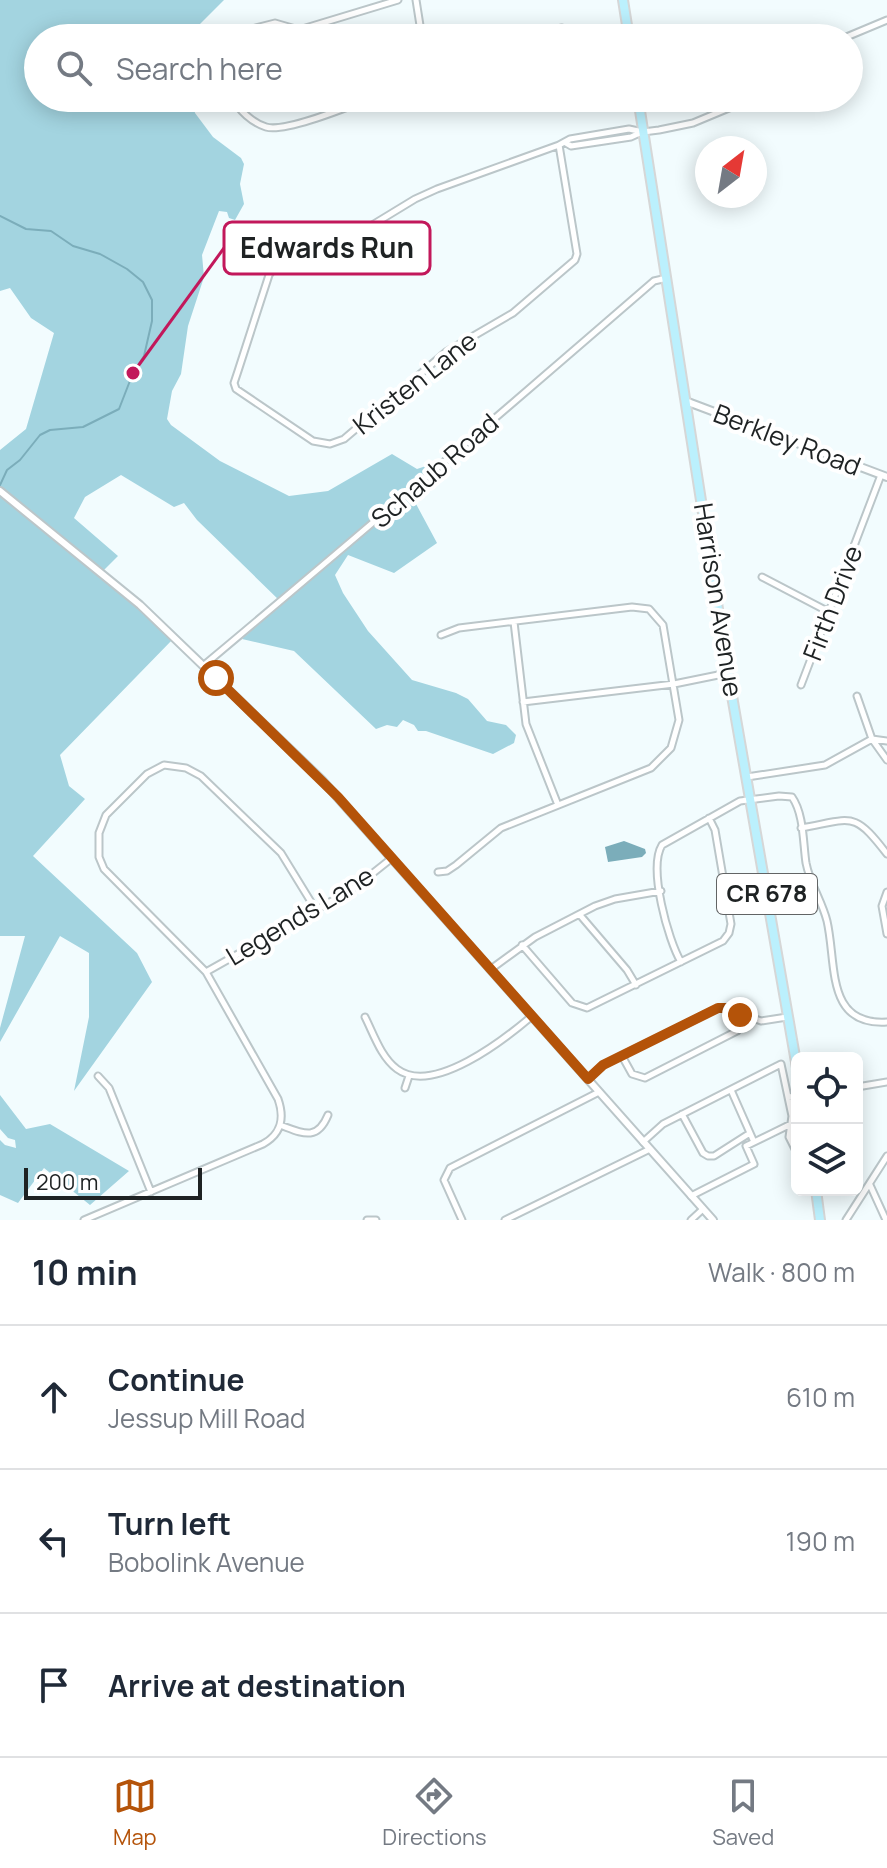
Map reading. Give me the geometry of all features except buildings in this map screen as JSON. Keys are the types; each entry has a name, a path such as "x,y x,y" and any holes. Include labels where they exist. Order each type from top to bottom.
{"main road":[{"path":"623,0 627,24"},
{"name":"CR 678","path":"640,112 643,132"},
{"name":"Harrison Avenue","path":"643,132 688,402 728,673 794,1052"},
{"path":"817,1196 820,1220"}],"street":[{"path":"319,24 398,0"},
{"path":"416,0 420,24"},
{"path":"863,30 887,20"},
{"path":"245,112 267,127 284,127 329,112"},
{"name":"Kristen Lane","path":"562,144 576,257 513,313 450,349 352,433 336,442 322,444 311,440 236,389 235,380 274,267 293,263 346,241 437,189 562,144 571,146 631,137 693,123 719,112"},
{"name":"Schaub Road","path":"203,666 317,568 371,527 654,281 667,278"},
{"name":"Berkley Road","path":"688,402 884,476"},
{"name":"Firth Drive","path":"801,685 884,476"},
{"path":"0,491 120,588 322,780 713,1220"},
{"path":"762,577 829,612"},
{"path":"438,872 456,865 501,828 651,768 671,748 679,728 663,625 649,609 632,607 459,628 441,635"},
{"path":"514,622 529,734 558,805"},
{"path":"523,702 674,684 728,673"},
{"path":"857,696 872,739 887,760"},
{"path":"747,777 825,765 872,739 887,741"},
{"path":"84,1220 263,1144 276,1134 282,1113 278,1099 206,972 110,877 99,857 99,833 106,815 155,769 164,765 191,770 281,853 316,910"},
{"path":"681,962 671,942 661,891 656,859 660,848 671,838 740,801 792,797 810,881 827,919 841,1003 860,1020 887,1022"},
{"path":"522,945 569,1000 579,1007 595,1006 723,941 730,930 715,830 709,818"},
{"path":"801,828 854,820 865,826 887,854"},
{"name":"Legends Lane","path":"206,972 353,889 392,858"},
{"path":"491,969 522,945 580,915 615,899 661,891"},
{"path":"887,892 882,906 887,934"},
{"path":"580,915 636,985"},
{"path":"588,1079 603,1065 718,1008 766,1022 787,1017"},
{"path":"365,1017 387,1061 409,1076 423,1078 439,1074 505,1039 532,1016"},
{"path":"622,1056 632,1074 645,1078 737,1031 746,1017"},
{"path":"643,1142 658,1127 781,1064 788,1097 791,1141"},
{"path":"98,1076 109,1088 151,1192"},
{"path":"405,1088 409,1076"},
{"path":"863,1086 887,1082"},
{"path":"731,1090 754,1142"},
{"path":"462,1220 444,1180 450,1168 599,1092"},
{"path":"682,1114 705,1155 714,1156 750,1133"},
{"path":"280,1125 301,1133 314,1133 322,1128 328,1115"},
{"path":"746,1146 791,1124"},
{"path":"691,1196 754,1164 741,1139"},
{"path":"505,1220 650,1149"},
{"path":"846,1220 887,1156"},
{"path":"869,1184 886,1220"},
{"path":"691,1220 703,1209"},
{"path":"367,1220 376,1220"}],"shaded area":[{"path":"0,0 224,0 200,24 24,24 24,112 195,112 213,137 241,158 244,164 240,184 244,204 235,220 229,218 227,212 219,211 202,255 204,277 188,326 181,374 172,391 167,419 220,461 289,496 328,491 392,454 417,469 429,465 433,467 408,489 437,543 394,573 348,555 335,575 368,631 412,680 468,699 487,721 506,725 516,735 514,743 493,754 418,731 414,725 403,720 397,727 387,725 376,729 294,651 242,639 282,603 197,520 184,503 174,507 121,475 85,497 74,518 118,556 102,572 174,638 60,755 69,786 85,799 33,856 137,953 152,982 74,1091 89,1017 89,953 60,936 0,1042 0,1028 25,936 0,936 0,450 26,429 54,333 31,318 10,288 0,291"},
{"path":"624,841 645,849 646,853 642,857 608,862 605,847"},
{"path":"0,1095 26,1129 50,1124 129,1171 90,1205 44,1168 18,1203 0,1195 0,1140 16,1148 15,1140 8,1138 0,1129"}],"waterway":[{"path":"0,216 26,229 51,231 73,246 100,254 143,282 152,300 152,321 144,356 133,373 119,409 83,427 50,430 40,435 20,460 7,470 0,485"}],"place":[{"name":"Edwards Run","path":"133,373"}],"route":[{"path":"216,678 338,797 588,1079 603,1065 718,1008 740,1015"}]}
